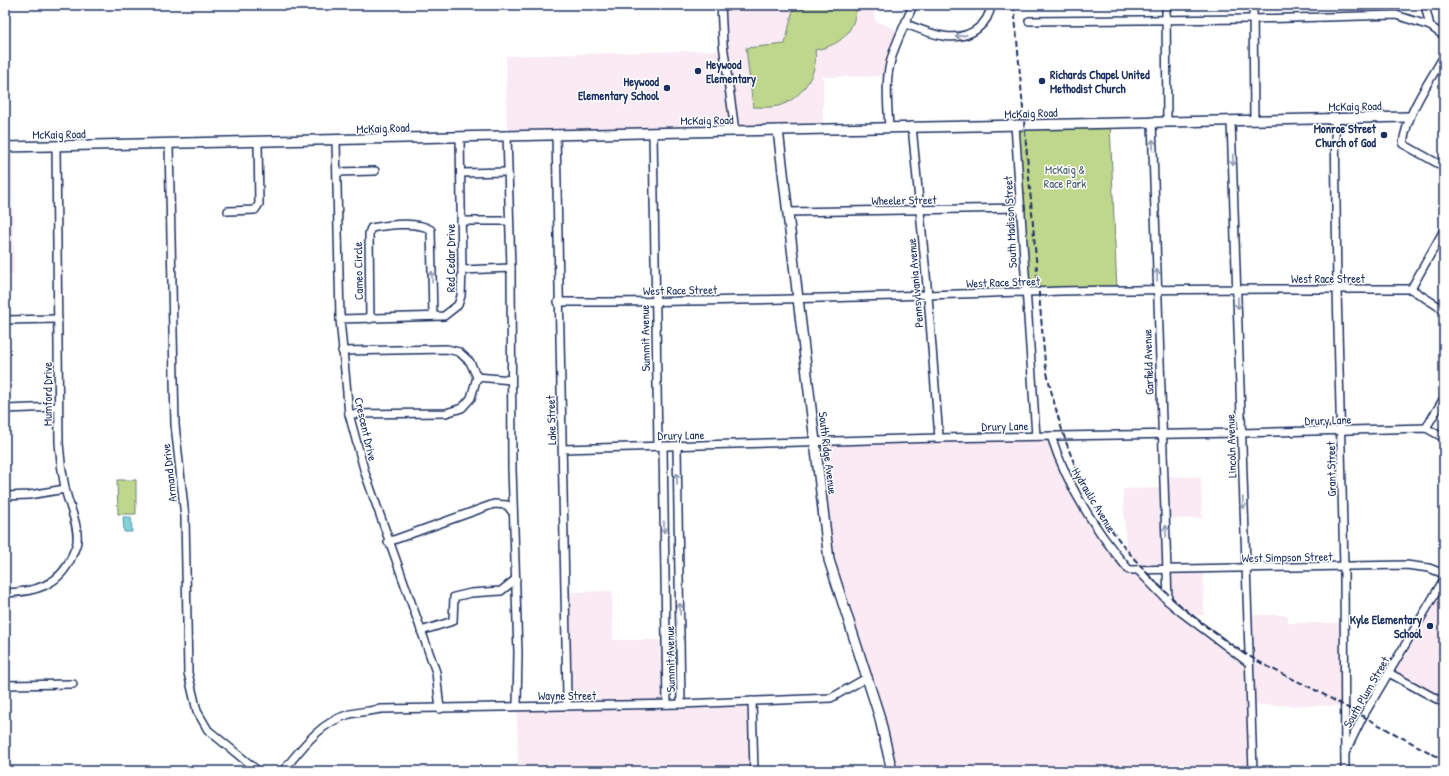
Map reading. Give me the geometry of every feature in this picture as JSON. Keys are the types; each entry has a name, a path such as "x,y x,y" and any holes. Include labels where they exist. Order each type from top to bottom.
{"street":[{"path":"721,5 723,44 735,131"},
{"path":"888,127 888,76 894,50 913,5"},
{"path":"906,24 944,36 961,37 973,32 984,24 990,13 991,5"},
{"path":"1166,5 1168,121"},
{"path":"1253,5 1254,120"},
{"path":"1425,5 1430,26"},
{"path":"1030,21 1253,19 1396,15 1430,26 1444,36"},
{"path":"1444,56 1409,117 1404,131 1402,144 1444,167"},
{"name":"McKaig Road","path":"5,147 169,145 507,135 653,133 912,126 1409,117"},
{"name":"Grant Street","path":"1335,118 1337,289 1344,567 1345,771"},
{"name":"Garfield Avenue","path":"1152,121 1168,602"},
{"name":"Lincoln Avenue","path":"1231,121 1238,289 1245,568 1253,771"},
{"name":"South Madison Street","path":"1015,125 1025,292 1036,436"},
{"name":"Pennsylvania Avenue","path":"912,126 928,296 939,438"},
{"name":"South Ridge Avenue","path":"778,130 829,560 868,677 879,714 892,771"},
{"name":"Summit Avenue","path":"653,133 666,704"},
{"name":"Lake Street","path":"556,134 558,302 563,449 567,706"},
{"path":"507,135 511,268 518,706"},
{"name":"Red Cedar Drive","path":"340,319 444,316 458,305 461,296 462,270 460,137"},
{"name":"Crescent Drive","path":"336,141 340,319 349,414 365,473 388,542 436,672 440,709"},
{"path":"228,210 255,210 259,204 258,142"},
{"name":"Armand Drive","path":"169,145 175,425 185,517 188,673 197,711 208,730 258,771"},
{"name":"Mumford Drive","path":"5,592 24,592 49,585 68,565 77,542 73,516 65,489 60,464 58,407 56,146"},
{"path":"337,172 375,171"},
{"path":"461,173 507,172"},
{"name":"Wheeler Street","path":"788,212 920,211 1021,208"},
{"path":"461,220 510,220"},
{"name":"Cameo Circle","path":"370,319 368,233 371,228 381,226 420,225 431,230 433,316"},
{"path":"1444,230 1411,289 1444,310"},
{"path":"462,270 511,268"},
{"name":"West Race Street","path":"558,302 928,296 1025,292 1238,289 1411,289"},
{"path":"5,320 58,319"},
{"path":"342,351 447,349 459,352 470,362 477,377 471,398 462,408 446,413 349,414"},
{"path":"477,377 512,380"},
{"path":"1444,398 1426,428 1444,438"},
{"path":"5,409 58,407"},
{"name":"Drury Lane","path":"563,449 814,443 939,438 1241,433 1426,428"},
{"name":"Hydraulic Avenue","path":"1051,436 1059,462 1093,524 1129,570"},
{"name":"Summit Avenue","path":"677,446 681,704"},
{"path":"5,496 29,495 65,489"},
{"path":"388,542 494,504 507,505 514,514"},
{"name":"West Simpson Street","path":"1129,570 1406,565 1429,568 1444,574"},
{"path":"1138,570 1168,602 1249,663"},
{"path":"421,631 453,621 454,598 471,593 501,591 516,579"},
{"name":"South Plum Street","path":"1344,754 1362,718 1444,579"},
{"path":"1389,673 1444,703"},
{"name":"Wayne Street","path":"284,771 305,744 323,726 349,714 380,709 681,704 831,698 868,677"},
{"path":"5,685 73,684"},
{"path":"752,701 754,771"}],"shaded area":[{"name":"Heywood Elementary","path":"721,5 873,5 875,21 902,32 888,76 823,77 823,129 507,135 506,56 724,50"},
{"path":"5,147 12,147 14,274 5,274"},
{"path":"1051,436 1072,488 1129,570 1143,569 1126,551 1123,489 1164,488 1164,476 1201,477 1202,518 1166,519 1168,570 1203,569 1204,615 1191,615 1249,656 1247,615 1288,615 1288,623 1344,623 1345,706 1251,705 1253,771 892,771 829,560 814,443","holes":["1144,570 1168,570 1167,595"]},
{"name":"Kyle Elementary School","path":"1444,579 1444,703 1389,673"},
{"path":"612,591 613,640 666,640 667,704 752,701 754,771 518,771 517,707 567,706 565,592"}],"green space":[{"path":"794,5 857,5 853,23 845,36 833,45 815,50 816,59 814,68 807,84 801,92 786,103 778,106 753,107 746,48 785,44"},
{"name":"McKaig & Race Park","path":"1110,122 1117,291 1025,292 1015,125"},
{"path":"117,480 136,480 136,514 118,514"}],"water":[{"path":"123,517 131,517 132,532 124,532"}],"railway":[{"path":"1014,5 1045,363 1065,438 1071,456 1087,491 1128,552 1164,591 1205,625 1249,656 1444,760"}],"place":[{"name":"Heywood Elementary","path":"698,71"},
{"name":"Richards Chapel United Methodist Church","path":"1042,81"},
{"name":"Heywood Elementary School","path":"667,88"},
{"name":"Monroe Street Church of God","path":"1384,135"},
{"name":"Kyle Elementary School","path":"1430,626"}]}
